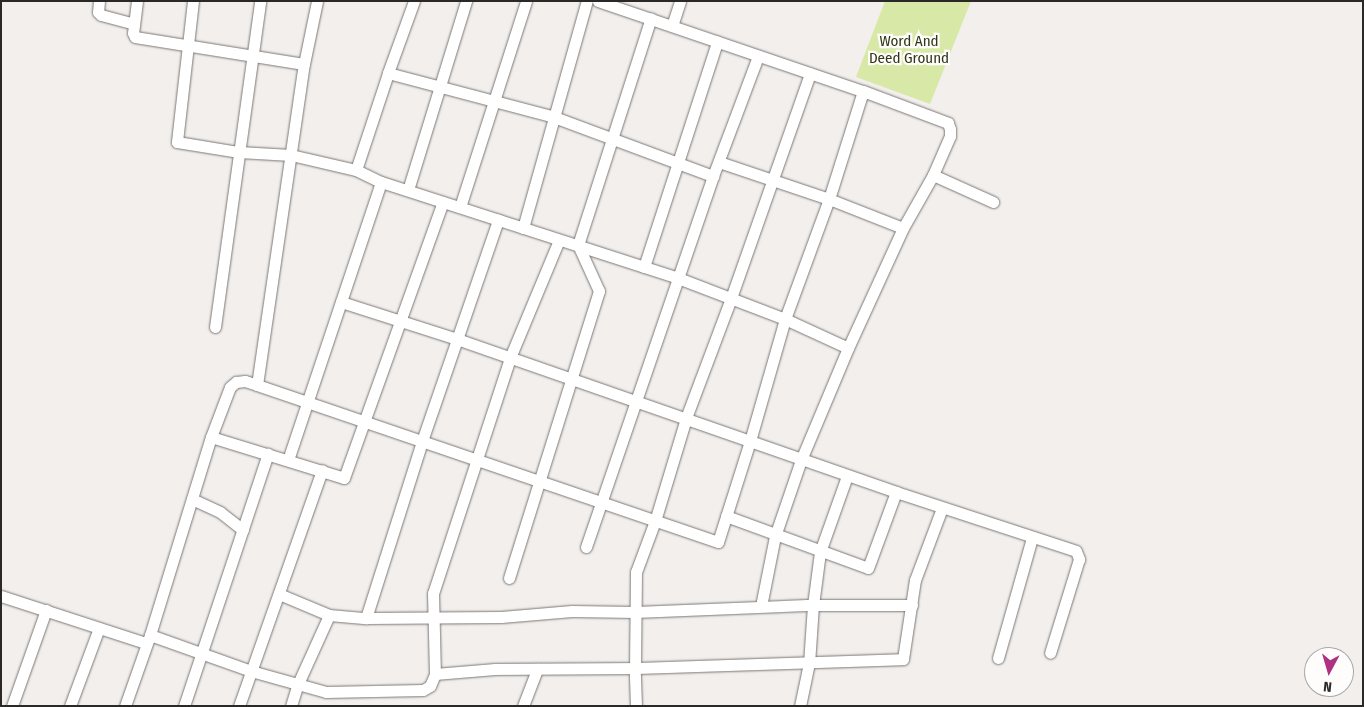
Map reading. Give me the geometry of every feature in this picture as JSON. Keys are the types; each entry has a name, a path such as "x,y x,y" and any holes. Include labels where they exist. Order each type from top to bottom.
{"street":[{"path":"137,1 133,32 136,37 304,64"},
{"path":"194,1 187,45 177,142 239,152 291,155 356,170 381,182 678,278 785,319 848,348"},
{"path":"215,327 254,57 260,1"},
{"path":"257,385 304,64 317,1"},
{"path":"356,170 414,1"},
{"path":"408,190 466,1"},
{"path":"460,207 526,1"},
{"path":"523,228 587,1"},
{"path":"598,1 863,91 948,122 950,136 933,175 903,228 848,348 802,460 775,536 761,606"},
{"path":"672,26 680,1"},
{"path":"96,2 98,12 102,15 134,24"},
{"path":"509,578 599,291 578,245 651,18"},
{"path":"644,267 717,42"},
{"path":"586,546 713,176 758,56"},
{"path":"388,73 554,117 713,176"},
{"path":"636,706 636,572 655,520 686,418 731,298 810,74"},
{"path":"124,706 148,639 211,436 230,387 236,382 257,385 718,542 750,441 785,319 829,199 863,91"},
{"path":"719,162 829,199 903,228"},
{"path":"933,175 994,202"},
{"path":"288,460 381,182"},
{"path":"211,436 344,478 399,320 443,202"},
{"path":"366,618 422,441 498,220"},
{"path":"1,596 99,628 203,653 251,672 297,686 326,692 423,690 430,686 435,674 432,593 510,358 560,240"},
{"path":"341,302 457,339 847,476 1076,551 1079,555 1050,653"},
{"path":"184,706 268,454"},
{"path":"239,706 322,470"},
{"path":"800,706 809,663 813,605 820,552 847,476"},
{"path":"726,516 775,536 868,568 896,492"},
{"path":"192,499 220,512 243,530"},
{"path":"435,674 536,669 635,668 903,659 915,580 942,508"},
{"path":"998,658 1032,538"},
{"path":"279,594 329,614 366,618 501,616 572,611 635,612 761,606 912,605"},
{"path":"12,706 46,610"},
{"path":"291,706 297,686 329,614"},
{"path":"70,706 99,628"},
{"path":"523,706 536,669"}],"green space":[{"name":"Word And Deed Ground","path":"885,1 971,1 930,104 856,77"}]}
